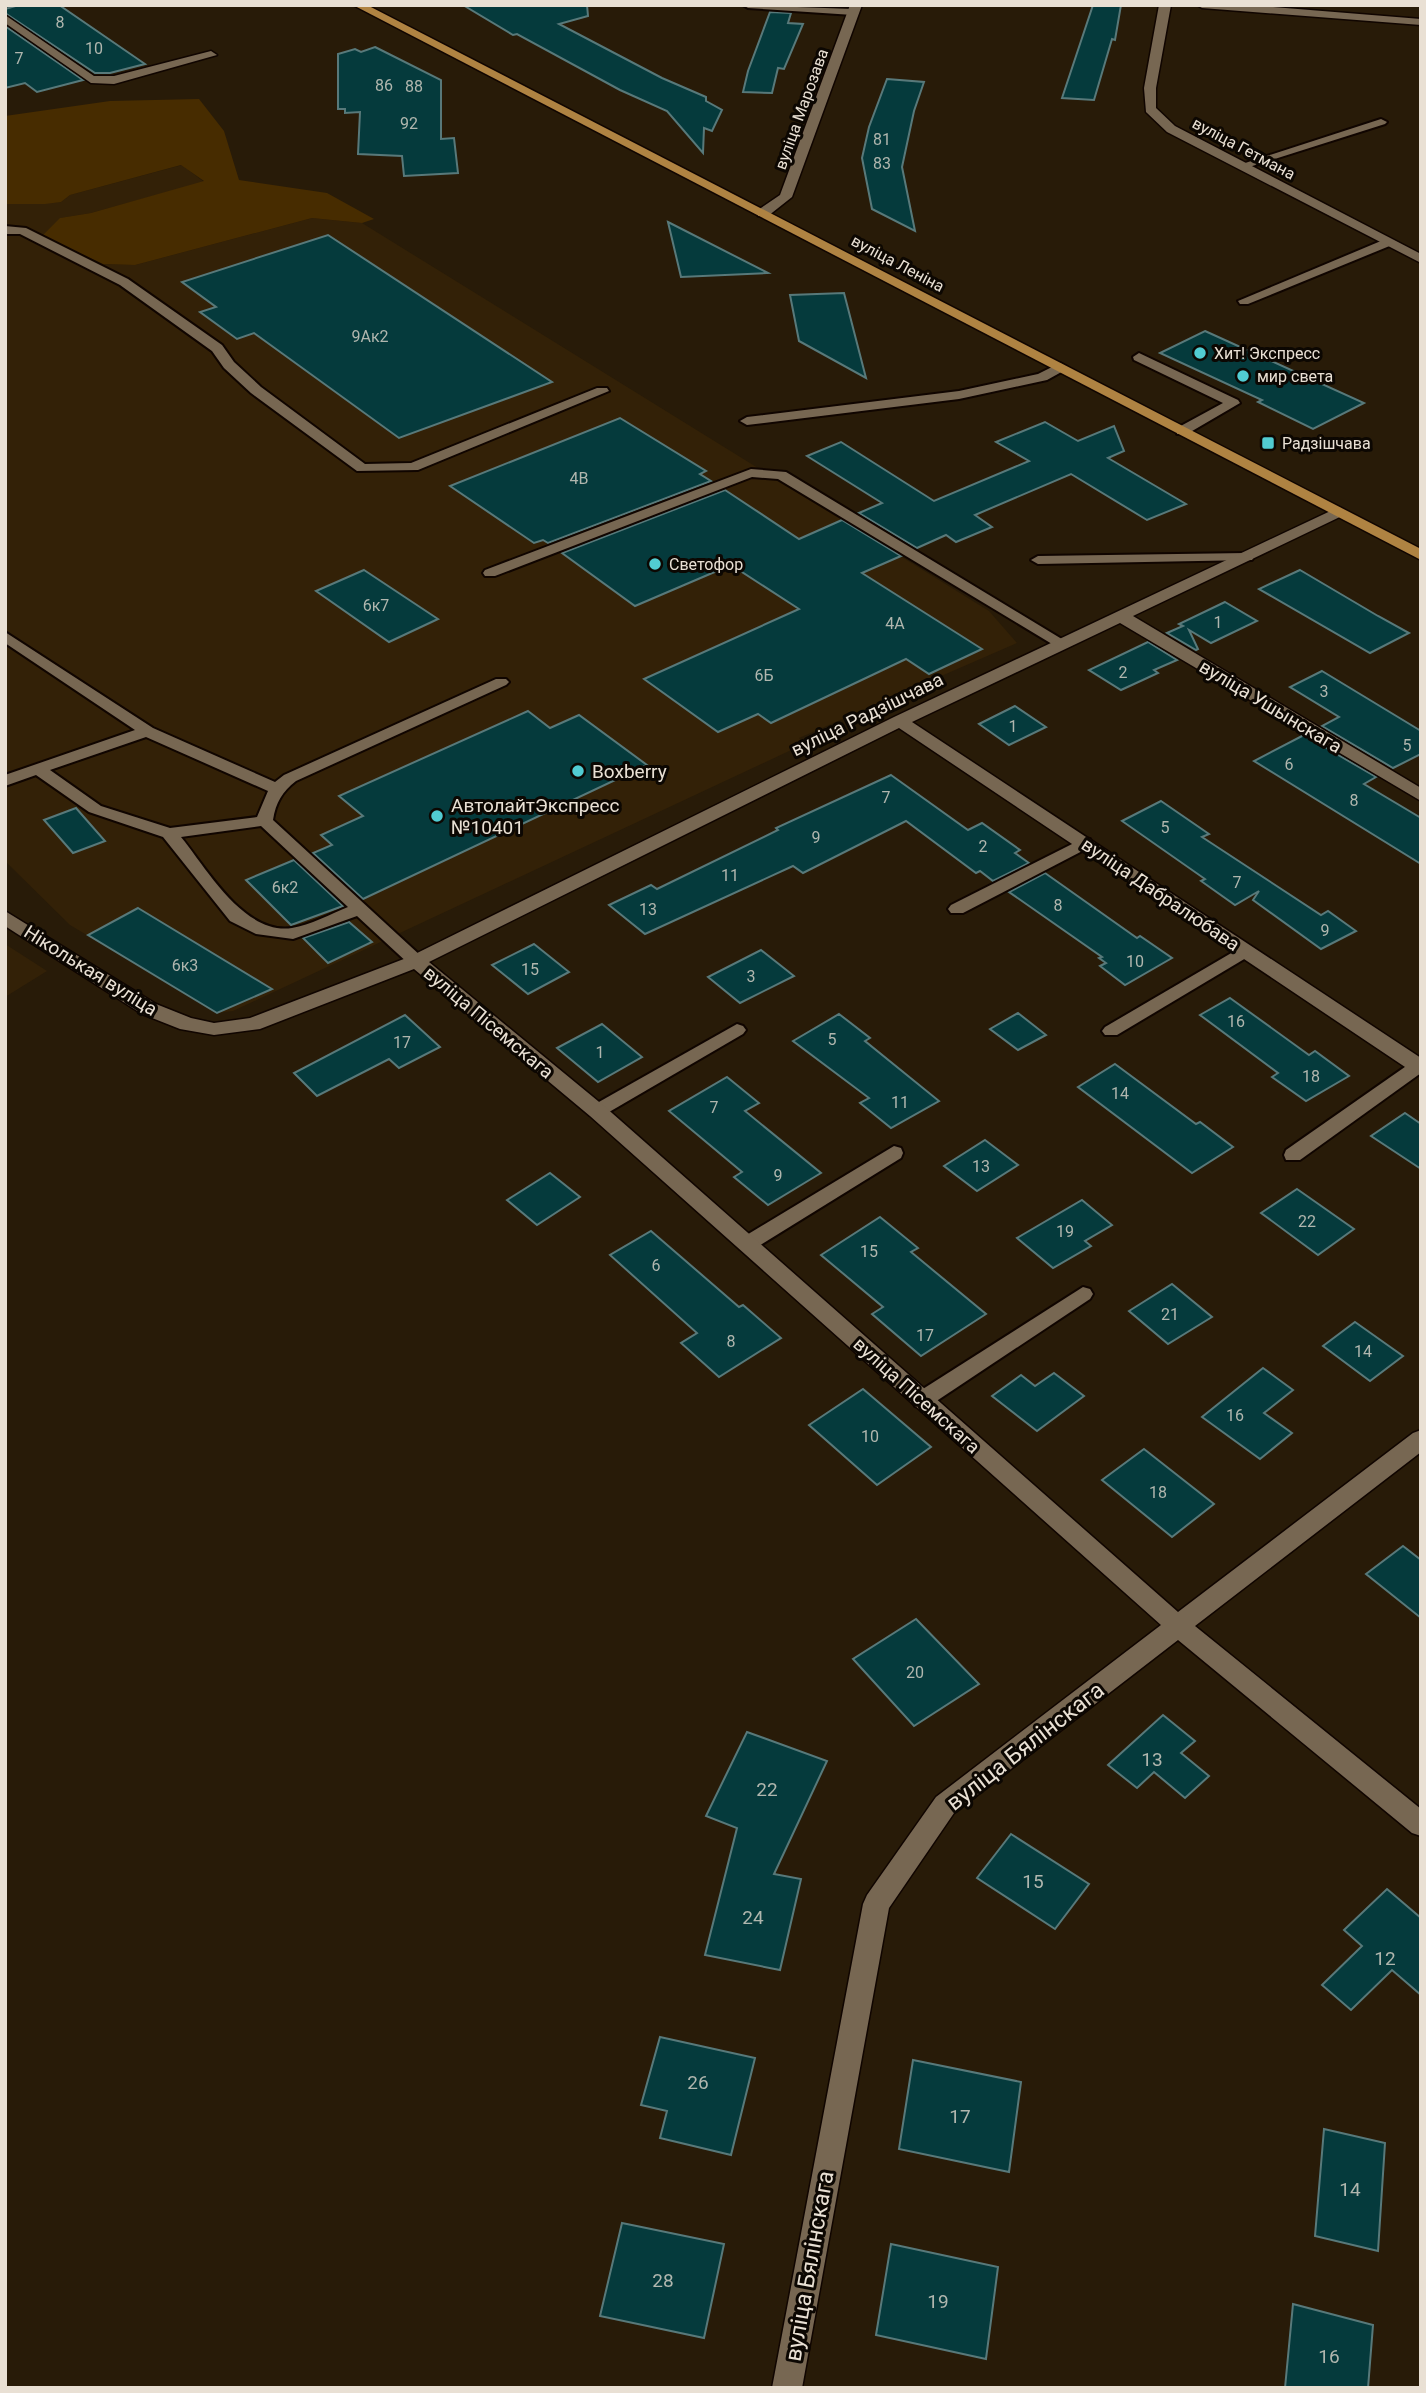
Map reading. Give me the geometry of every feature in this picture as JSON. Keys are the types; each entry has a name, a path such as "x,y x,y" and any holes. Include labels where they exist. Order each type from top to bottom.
{"main road":[{"name":"вуліца Леніна","path":"358,5 1421,555"}],"street":[{"name":"вуліца Гетмана","path":"1165,5 1150,88 1150,109 1171,129 1421,259"},
{"path":"1202,5 1421,22"},
{"name":"вуліца Марозава","path":"763,213 786,197 854,8"},
{"path":"5,18 91,79 114,80 211,55"},
{"name":"вуліца Радзішчава","path":"416,961 900,720 1339,512"},
{"name":"вуліца Ушынскага","path":"1122,617 1421,796"},
{"name":"вуліца Дабралюбава","path":"900,720 1420,1066"},
{"name":"Ніколькая вуліца","path":"5,917 149,1009 187,1024 214,1029 253,1024 416,961"},
{"name":"вуліца Пісемскага","path":"416,961 597,1111 1179,1627 1421,1825"},
{"name":"вуліца Бялінскага","path":"787,2388 876,1905 945,1805 1421,1438"}],"lane":[{"path":"748,5 854,8"},
{"path":"1242,166 1381,122"},
{"path":"5,230 22,231 124,282 217,348 229,365 256,390 362,468 413,467 602,391"},
{"path":"1244,301 1388,242"},
{"path":"1139,357 1233,403 1182,431"},
{"path":"747,421 959,395 1042,377 1060,368"},
{"path":"490,573 751,473 781,475 1062,644"},
{"path":"1038,560 1247,556"},
{"path":"5,636 147,730 275,789"},
{"path":"265,821 267,805 275,789 290,778 501,682"},
{"path":"5,782 147,730"},
{"path":"39,769 95,809 169,832 265,821 416,961"},
{"path":"169,832 236,917 262,930 293,934 360,909"},
{"path":"957,909 1084,843"},
{"path":"1111,1031 1245,951"},
{"path":"597,1111 737,1030"},
{"path":"1293,1155 1420,1066"},
{"path":"747,1244 894,1153"},
{"path":"922,1400 1083,1294"}],"shaded area":[{"path":"199,99 224,131 239,180 327,193 374,219 362,223 312,218 135,265 103,264 42,236 60,218 91,213 204,181 181,165 70,195 61,202 5,204 5,116 110,101"},
{"path":"182,165 204,182 91,213 61,218 42,236 103,264 135,265 312,218 362,223 989,611 1017,643 799,738 804,744 233,1011 217,1013 70,925 5,861 5,204 61,202 70,195"},
{"path":"5,944 47,971 5,997"}],"building":[{"path":"19,5 59,5 145,64 110,73 95,73 5,13 5,9"},
{"path":"463,5 587,5 588,16 559,24 662,78 706,97 706,101 722,110 712,131 704,128 703,153 667,111 620,90 517,34 513,35"},
{"path":"1093,5 1121,5 1115,40 1112,39 1094,100 1062,98"},
{"path":"770,12 791,13 788,23 803,24 784,69 778,68 772,93 743,92 748,71"},
{"path":"5,26 83,80 37,92 25,83 5,88"},
{"path":"375,47 441,80 441,139 454,138 458,173 404,176 402,156 358,154 360,112 345,113 345,109 338,109 338,54 355,49 361,52"},
{"path":"887,79 924,82 914,111 902,167 915,231 872,209 862,158 869,127"},
{"path":"668,222 768,273 681,277"},
{"path":"328,235 552,382 399,438 254,333 237,339 200,312 216,307 182,282"},
{"path":"844,293 866,378 799,341 790,295"},
{"path":"1205,331 1364,403 1313,429 1258,402 1262,400 1160,353"},
{"path":"620,418 706,471 700,474 711,481 548,543 543,540 534,543 450,486"},
{"path":"1045,422 1078,441 1114,426 1124,451 1108,458 1186,504 1147,520 1071,474 975,515 992,527 956,542 946,535 917,548 859,513 882,503 807,456 841,442 934,501 1029,461 996,442"},
{"path":"725,490 799,539 842,520 901,556 862,573 982,649 929,674 906,659 771,723 758,714 718,732 644,679 799,609 731,565 635,606 562,553"},
{"path":"364,570 438,619 389,642 316,591"},
{"path":"1300,570 1409,633 1370,653 1259,589"},
{"path":"1225,602 1257,621 1211,643 1189,630 1198,649 1196,650 1167,633 1183,626 1179,624"},
{"path":"1148,642 1177,660 1154,670 1158,673 1121,690 1089,670"},
{"path":"1322,671 1421,731 1421,754 1393,768 1322,726 1339,717 1290,687"},
{"path":"1015,706 1046,727 1009,745 979,724"},
{"path":"528,711 550,728 579,715 647,765 363,899 313,853 332,845 321,835 363,816 339,796"},
{"path":"1304,735 1376,777 1364,784 1421,818 1421,864 1254,761"},
{"path":"891,775 968,830 982,823 1020,850 1015,853 1029,863 993,881 980,871 976,873 906,821 803,873 793,866 645,934 609,905 651,885 657,889 778,830 776,828"},
{"path":"1161,801 1209,834 1202,837 1321,915 1328,911 1356,931 1321,949 1253,900 1259,891 1235,905 1201,881 1205,879 1122,821"},
{"path":"76,808 105,841 73,853 44,820"},
{"path":"294,860 343,906 291,925 246,880"},
{"path":"1045,873 1137,938 1140,936 1172,958 1125,985 1100,966 1106,963 1099,958 1102,957 1009,892"},
{"path":"138,908 272,989 217,1013 88,935"},
{"path":"349,922 372,942 328,963 303,938"},
{"path":"534,944 569,972 528,994 492,965"},
{"path":"761,950 794,976 740,1003 708,977"},
{"path":"1230,998 1309,1055 1315,1051 1349,1076 1306,1101 1272,1077 1278,1073 1200,1015"},
{"path":"1018,1013 1046,1035 1018,1050 990,1029"},
{"path":"839,1014 870,1038 865,1041 939,1101 891,1128 860,1103 869,1098 793,1041"},
{"path":"405,1015 440,1047 399,1068 389,1059 317,1096 294,1073"},
{"path":"602,1024 642,1057 598,1082 557,1048"},
{"path":"1115,1064 1196,1124 1200,1122 1233,1147 1192,1173 1078,1087"},
{"path":"727,1077 759,1103 745,1111 821,1173 768,1205 734,1177 742,1172 669,1111"},
{"path":"1405,1113 1421,1124 1421,1169 1371,1136"},
{"path":"985,1140 1018,1165 977,1191 944,1166"},
{"path":"550,1173 580,1197 537,1225 507,1200"},
{"path":"1297,1189 1354,1229 1318,1255 1261,1213"},
{"path":"1082,1200 1112,1225 1085,1241 1091,1246 1053,1268 1017,1238"},
{"path":"880,1217 918,1248 911,1252 986,1314 921,1356 872,1314 883,1307 821,1255"},
{"path":"651,1231 739,1307 743,1305 781,1338 719,1377 681,1343 697,1333 610,1255"},
{"path":"1172,1284 1212,1317 1168,1344 1129,1311"},
{"path":"1355,1322 1403,1356 1370,1381 1323,1346"},
{"path":"1263,1368 1293,1390 1264,1413 1292,1433 1260,1459 1202,1417"},
{"path":"1054,1373 1084,1396 1037,1431 992,1396 1021,1375 1035,1386"},
{"path":"863,1389 931,1447 877,1485 809,1425"},
{"path":"1144,1449 1214,1504 1172,1537 1102,1480"},
{"path":"1403,1546 1421,1560 1421,1618 1366,1574"},
{"path":"916,1619 979,1684 914,1726 853,1659"},
{"path":"1163,1715 1195,1741 1181,1753 1209,1776 1185,1798 1154,1772 1137,1788 1108,1765"},
{"path":"747,1732 827,1761 774,1874 801,1879 780,1970 705,1955 737,1828 706,1816"},
{"path":"1011,1834 1089,1884 1055,1929 977,1878"},
{"path":"1387,1889 1421,1918 1421,1995 1392,1970 1351,2010 1322,1985 1362,1946 1344,1930"},
{"path":"660,2037 755,2058 731,2155 660,2138 667,2111 641,2105"},
{"path":"913,2060 1021,2082 1009,2172 899,2149"},
{"path":"1324,2129 1385,2143 1378,2251 1315,2236"},
{"path":"622,2223 724,2244 704,2338 600,2316"},
{"path":"891,2244 998,2267 986,2359 876,2335"},
{"path":"1293,2304 1373,2325 1368,2388 1285,2388"}],"place":[{"name":"Хит! Экспресс","path":"1200,353"},
{"name":"мир света","path":"1243,376"},
{"name":"Радзішчава","path":"1268,443"},
{"name":"Светофор","path":"655,564"},
{"name":"Boxberry","path":"578,771"},
{"name":"АвтолайтЭкспресс №10401","path":"437,816"}]}
